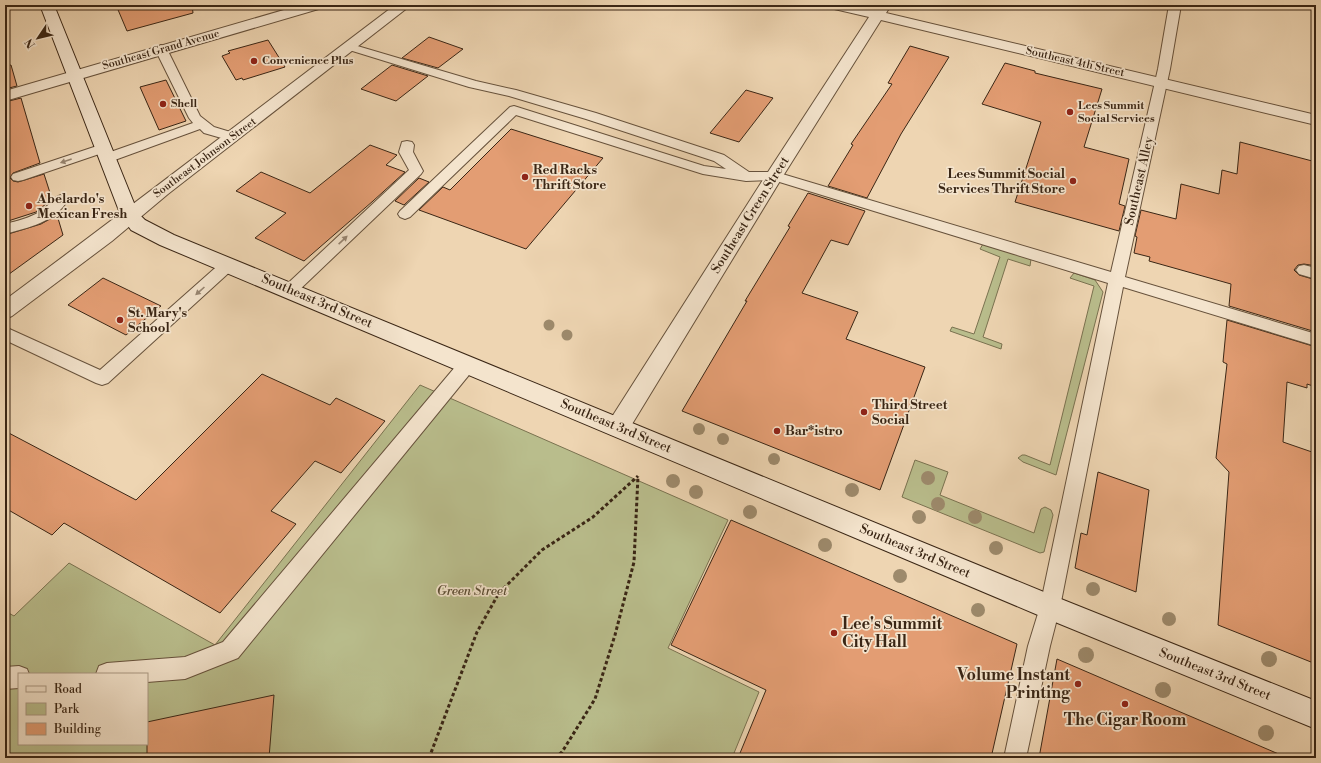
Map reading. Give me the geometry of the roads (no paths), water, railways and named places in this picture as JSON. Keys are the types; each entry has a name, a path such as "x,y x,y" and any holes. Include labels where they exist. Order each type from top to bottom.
{"street":[{"name":"Southeast 3rd Street","path":"47,5 130,216 138,225 167,240 467,365 1050,607 1316,715"},
{"name":"Southeast Grand Avenue","path":"5,96 161,50 298,7 317,5"},
{"name":"Southeast Johnson Street","path":"8,306 130,216 404,5"},
{"name":"Southeast 4th Street","path":"835,5 881,10 1161,83 1316,120"},
{"name":"Southeast Green Street","path":"618,427 774,176 881,10"}],"lane":[{"name":"Southeast Alley","path":"1015,758 1039,646 1050,607 1117,279 1161,83 1175,5"},
{"path":"350,47 473,84 512,92 719,158 746,177"},
{"path":"161,50 195,118 209,130 232,138"},
{"path":"405,214 514,110 703,170 746,177 774,176 1316,340"},
{"path":"18,177 203,124"},
{"path":"290,290 398,190 416,171 414,164 406,152 407,145"},
{"path":"5,230 47,215 56,208 61,200"},
{"path":"5,333 102,378 228,265"},
{"path":"120,673 184,668 230,650 467,365"},
{"path":"5,678 18,677"}],"place":[{"name":"Convenience Plus","path":"254,61"},
{"name":"Shell","path":"163,104"},
{"name":"Lees Summit Social Services","path":"1070,112"},
{"name":"Red Racks Thrift Store","path":"525,177"},
{"name":"Lees Summit Social Services Thrift Store","path":"1073,181"},
{"name":"Abelardo's Mexican Fresh","path":"29,206"},
{"name":"St. Mary's School","path":"120,320"},
{"name":"Third Street Social","path":"864,412"},
{"name":"Bar*istro","path":"777,431"},
{"name":"Lee's Summit City Hall","path":"834,633"},
{"name":"Volume Instant Printing","path":"1078,684"},
{"name":"The Cigar Room","path":"1125,704"}],"park label":[{"name":"Green Street","path":"472,591"}]}
